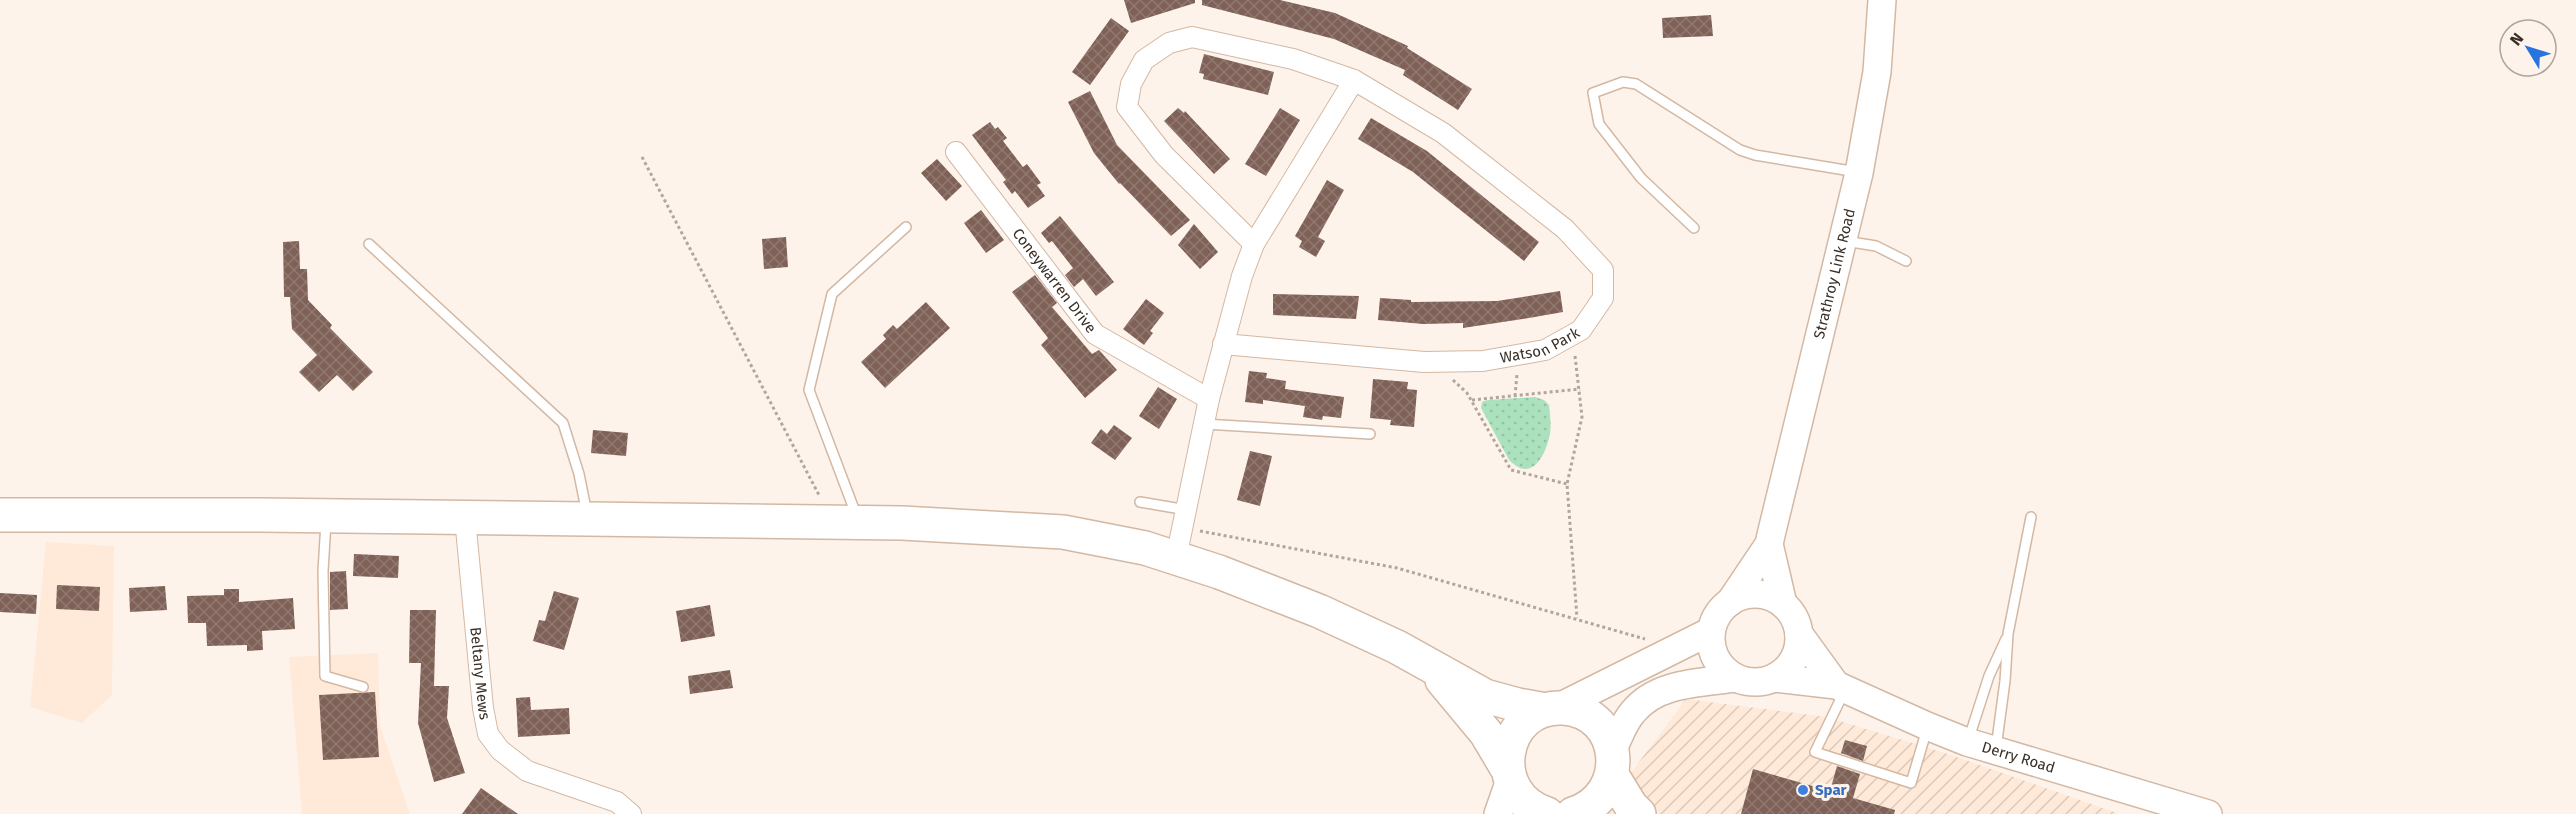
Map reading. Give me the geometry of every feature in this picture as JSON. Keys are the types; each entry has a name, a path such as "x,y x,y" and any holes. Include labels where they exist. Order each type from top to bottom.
{"highway":[{"path":"0,515 859,522 1063,532 1145,548 1182,532 1319,611 1397,646 1485,696 1518,705 1579,712 1594,720 1606,733 1612,762 1631,806 1639,814"},
{"path":"1429,666 1486,733 1518,796 1532,807 1547,814"},
{"path":"1509,775 1509,745 1518,729 1530,717 1551,710"},
{"path":"1573,814 1589,807 1601,798 1612,762"}],"main road":[{"name":"Strathroy Link Road","path":"1730,602 1768,544 1859,173 1877,72 1882,0"},
{"name":"Strathroy Link Road","path":"1768,544 1783,604"},
{"path":"1799,634 1794,659 1775,678 1763,682 1749,682 1736,678 1723,669 1716,660 1711,644 1711,631 1716,618 1730,602 1745,595 1755,594 1774,599 1783,604 1796,621 1799,634 1840,688"},
{"path":"1551,710 1711,631"},
{"path":"1612,762 1632,713 1647,699 1674,687 1736,678"},
{"name":"Derry Road","path":"1775,678 1840,688 1967,742 2208,814"},
{"path":"1498,814 1509,775"}],"street":[{"name":"Watson Park","path":"1223,344 1424,362 1483,361 1545,350 1581,330 1604,298 1603,270 1566,229 1443,133 1354,81 1293,59 1192,37 1169,43 1144,60 1131,84 1127,107 1164,155 1254,244"},
{"path":"1182,532 1209,399 1242,276 1254,244 1354,81"},
{"name":"Coneywarren Drive","path":"956,152 1095,334 1209,399"},
{"name":"Beltany Mews","path":"465,518 483,708 488,734 500,750 527,771 617,802 631,814"}],"lane":[{"path":"1694,228 1641,178 1599,124 1593,93 1623,82 1636,84 1740,150 1755,156 1859,173"},
{"path":"859,522 809,390 832,294 906,227"},
{"path":"1843,240 1876,246 1906,261"},
{"path":"369,244 563,423 579,474 588,519"},
{"path":"1204,424 1370,434"},
{"path":"1140,502 1182,532"},
{"path":"326,516 323,571 325,676 363,687"},
{"path":"1995,750 2005,681 2008,634 2031,517"},
{"path":"1967,742 1989,676 2008,634"},
{"path":"1840,688 1815,752 1911,783 1927,726"}],"path":[{"path":"642,157 821,500 826,522"},
{"path":"1569,337 1574,349 1582,417 1567,484 1577,618"},
{"path":"1472,400 1580,389"},
{"path":"1467,393 1511,470 1567,484"},
{"path":"1182,532 1397,568 1651,641"}],"shaded area":[{"path":"46,542 114,546 112,695 82,723 30,707"},
{"path":"378,653 380,726 410,814 302,814 289,657"},
{"path":"1686,699 1827,717 1945,753 2120,814 1603,814"}],"green space":[{"path":"1535,397 1544,400 1549,405 1550,434 1540,460 1530,468 1523,469 1509,460 1481,408 1482,402"}],"building":[{"path":"1124,0 1195,0 1195,3 1131,23"},
{"path":"1202,0 1280,0 1335,13 1408,46 1407,48 1472,89 1458,110 1403,75 1405,70 1334,39 1202,5"},
{"path":"1711,15 1713,36 1663,38 1662,18"},
{"path":"1111,18 1129,31 1090,85 1072,72"},
{"path":"1204,54 1274,72 1268,95 1203,79 1204,74 1199,73"},
{"path":"1090,91 1117,145 1190,220 1171,236 1119,184 1094,153 1068,102"},
{"path":"1178,108 1184,113 1185,111 1230,159 1214,174 1164,121"},
{"path":"1280,108 1300,120 1266,176 1245,164"},
{"path":"1371,118 1427,151 1539,242 1524,261 1413,172 1358,139"},
{"path":"990,122 995,129 998,127 1007,138 1003,141 1023,167 1027,164 1041,183 1037,185 1045,196 1028,208 1015,191 1012,194 1003,182 1006,180 972,135"},
{"path":"937,159 962,186 946,201 921,173"},
{"path":"1327,180 1344,190 1318,237 1325,241 1316,257 1299,247 1302,241 1295,236"},
{"path":"981,210 1004,240 986,253 964,223"},
{"path":"1060,216 1114,282 1096,296 1083,279 1074,287 1065,275 1073,268 1052,241 1049,243 1041,233"},
{"path":"1194,224 1218,252 1200,269 1178,245"},
{"path":"786,237 788,267 764,269 762,239"},
{"path":"299,241 300,269 307,269 308,300 332,325 330,328 373,372 353,391 337,375 319,392 299,372 317,355 292,329 290,297 284,297 283,242"},
{"path":"1035,275 1057,303 1052,307 1092,354 1099,350 1117,370 1085,398 1041,345 1048,338 1012,292"},
{"path":"1560,291 1563,312 1529,318 1463,328 1463,323 1423,324 1378,320 1380,298 1411,300 1411,302 1497,301"},
{"path":"1273,294 1359,296 1356,319 1273,315"},
{"path":"1146,299 1164,313 1150,331 1153,333 1144,345 1123,329"},
{"path":"926,302 950,328 885,388 861,362 886,339 883,335 893,325 897,329"},
{"path":"1249,371 1267,373 1266,378 1286,381 1285,389 1344,397 1341,418 1323,416 1322,420 1303,417 1305,406 1263,400 1263,404 1245,402"},
{"path":"1373,379 1408,382 1407,389 1417,390 1414,427 1390,425 1391,420 1370,418"},
{"path":"1158,387 1177,399 1159,429 1139,416"},
{"path":"1114,425 1132,438 1115,460 1091,443 1101,429 1107,434"},
{"path":"593,430 628,433 626,456 591,453"},
{"path":"1250,451 1272,456 1260,506 1237,500"},
{"path":"354,554 399,556 398,578 353,576"},
{"path":"346,571 348,609 330,610 330,572"},
{"path":"57,585 100,587 99,611 56,609"},
{"path":"165,586 167,610 130,612 129,588"},
{"path":"224,589 239,589 239,602 293,598 295,629 262,631 263,650 247,651 247,645 207,646 206,623 188,623 187,596 224,595"},
{"path":"554,591 579,598 564,650 533,641 539,620 545,621"},
{"path":"0,593 37,595 36,614 0,612"},
{"path":"710,605 715,636 681,642 676,611"},
{"path":"410,610 436,610 434,686 449,686 447,718 465,773 434,782 418,723 421,663 409,663"},
{"path":"730,670 733,688 690,694 688,676"},
{"path":"375,692 379,757 323,760 319,695"},
{"path":"530,697 531,710 569,708 570,734 518,737 516,698"},
{"path":"1845,740 1867,746 1863,761 1841,753"},
{"path":"1837,766 1860,774 1853,798 1895,810 1894,814 1741,814 1753,769 1830,791"},
{"path":"481,788 518,814 462,814"}],"place":[{"name":"Spar","path":"1803,790"}]}
